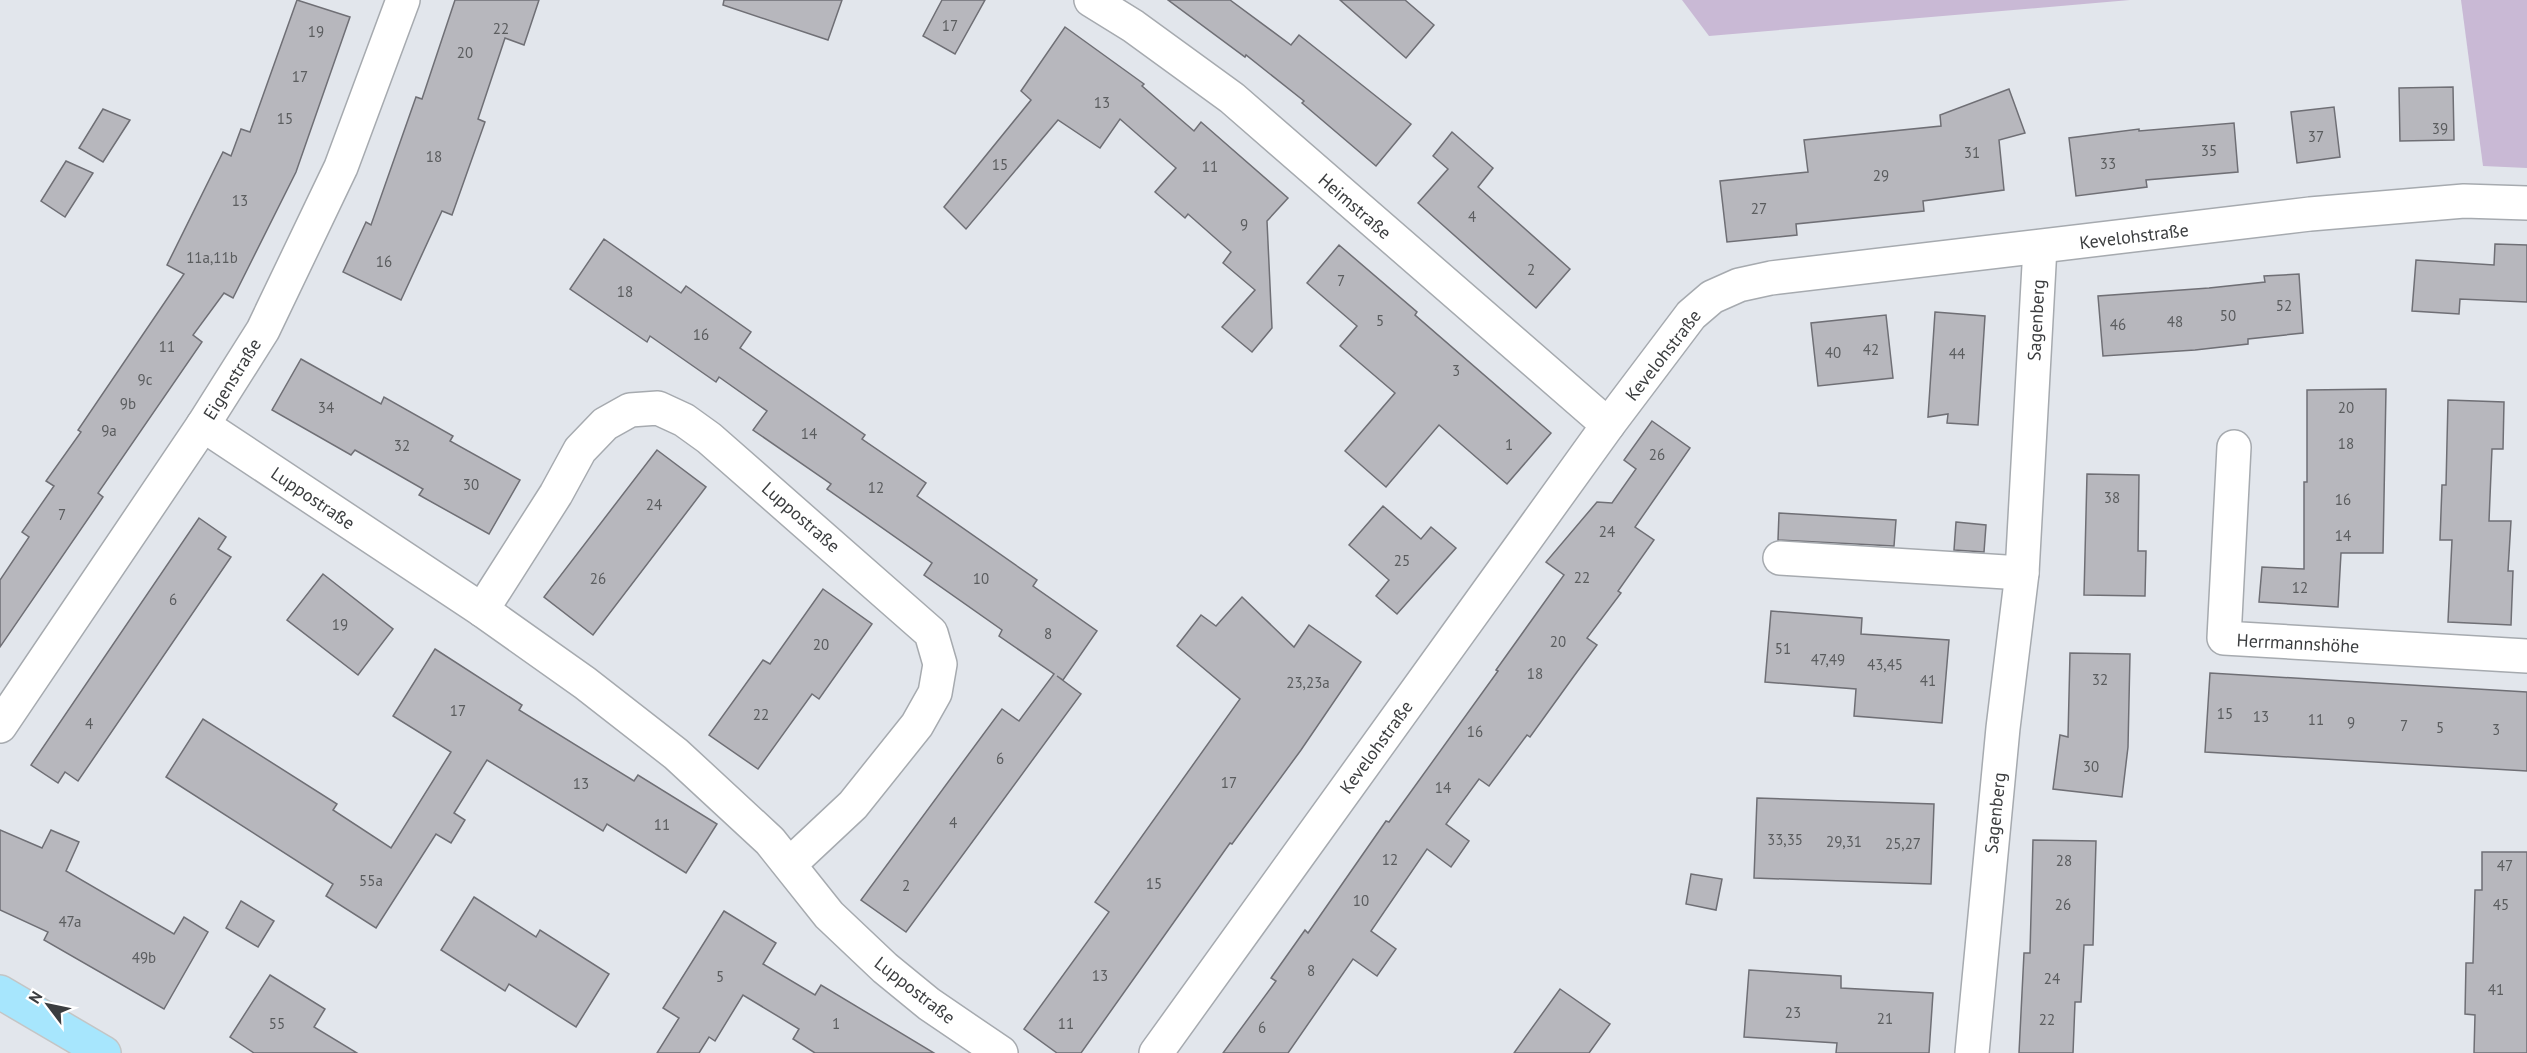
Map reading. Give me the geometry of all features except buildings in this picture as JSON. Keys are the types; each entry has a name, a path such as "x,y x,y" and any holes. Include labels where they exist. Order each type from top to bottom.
{"main road":[{"path":"0,993 104,1053"}],"street":[{"name":"Eigenstraße","path":"0,726 203,426 268,320 341,168 403,0"},
{"name":"Heimstraße","path":"1092,0 1133,26 1232,98 1608,425"},
{"name":"Kevelohstraße","path":"1156,1053 1608,425 1691,315 1712,297 1739,285 1771,278 2040,248 2310,214 2464,201 2527,203"},
{"name":"Sagenberg","path":"1972,1053 2003,728 2022,573 2040,248"},
{"name":"Luppostraße","path":"482,610 556,494 580,450 605,424 630,410 658,408 684,420 710,438 931,633 940,664 935,693 917,725 854,806 790,864"},
{"name":"Luppostraße","path":"203,426 482,610 585,682 676,754 770,841 829,915 885,968 929,1004 1001,1053"},
{"name":"Herrmannshöhe","path":"2234,447 2223,638 2527,656"},
{"path":"1780,558 2022,573"}],"shaded area":[{"path":"1682,0 2130,0 1709,36"},
{"path":"2461,0 2527,0 2527,168 2483,166"}]}
